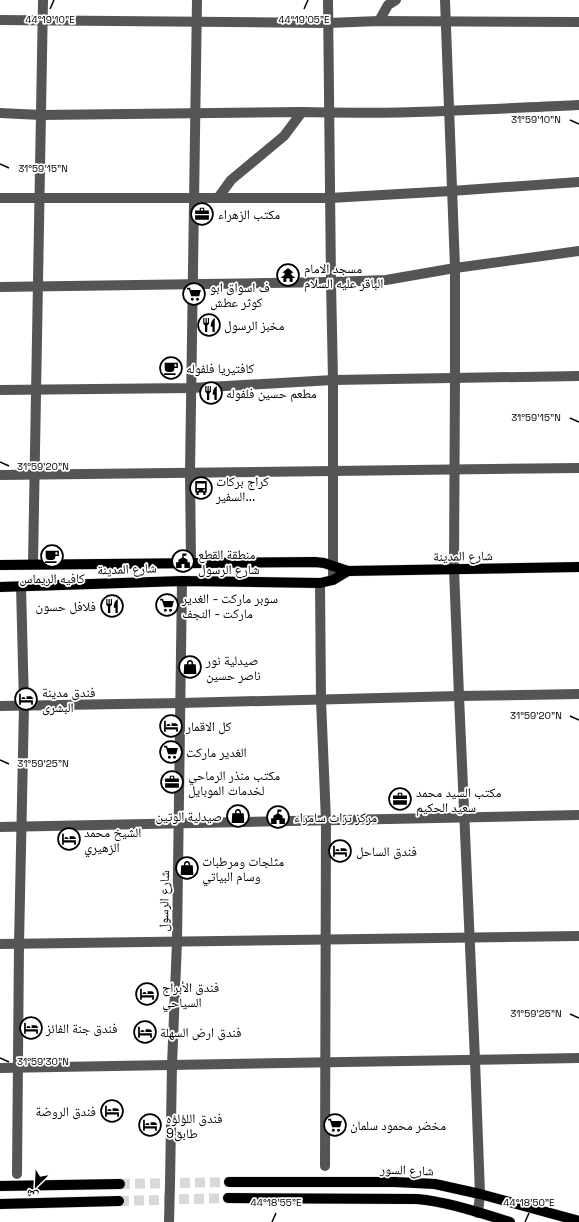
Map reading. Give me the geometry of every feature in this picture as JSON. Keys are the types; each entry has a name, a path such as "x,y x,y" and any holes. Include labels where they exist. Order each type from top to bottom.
{"main road":[{"name":"شارع المدينة","path":"0,565 315,562 348,571 579,567"},
{"name":"شارع المدينة","path":"0,587 182,581 320,583 333,580 348,571"},
{"name":"شارع السور","path":"229,1182 416,1182 435,1184 480,1194 579,1221"},
{"path":"0,1186 120,1184"},
{"path":"228,1198 405,1198 431,1200 510,1222"},
{"path":"0,1204 119,1201"}],"street":[{"path":"33,564 43,0"},
{"path":"191,562 190,472 197,0"},
{"path":"328,0 333,380 333,580"},
{"path":"379,21 388,5 396,0"},
{"path":"445,0 455,268 454,568 480,1194 478,1213"},
{"path":"0,20 328,23 379,21 579,22"},
{"path":"0,113 41,115 329,113 449,111 579,105"},
{"path":"218,198 231,180 284,136 302,112"},
{"path":"0,198 330,198 451,192 579,182"},
{"path":"0,287 193,285 386,280 455,268 579,251"},
{"path":"0,390 191,388 333,380 579,376"},
{"path":"0,475 579,468"},
{"name":"شارع الرسول","path":"169,1222 172,1065 177,942 182,581"},
{"path":"320,583 321,700 326,820 325,1166"},
{"path":"17,1174 17,1068 24,705 21,586"},
{"path":"0,706 181,704 579,694"},
{"path":"0,827 579,815"},
{"path":"0,944 579,936"},
{"path":"0,1068 579,1058"}],"tunnel":[{"path":"120,1184 229,1182"},
{"path":"119,1201 228,1198"}],"place":[{"name":"مكتب الزهراء","path":"202,214"},
{"name":"مسجد الامام الباقر عليه السلام","path":"288,275"},
{"name":"ف اسواق ابو كوثر عطش","path":"194,294"},
{"name":"مخبز الرسول","path":"209,325"},
{"name":"كافتيريا فلفوله","path":"171,368"},
{"name":"مطعم حسين فلفوله","path":"211,393"},
{"name":"كراج بركات السفير...","path":"201,488"},
{"name":"كافيه الريماس","path":"52,556"},
{"name":"منطقة القطع شارع الرسول","path":"183,561"},
{"name":"سوبر ماركت - الغدير ماركت - النجف","path":"167,605"},
{"name":"فلافل حسون","path":"112,606"},
{"name":"صيدلية نور ناصر حسين","path":"190,667"},
{"name":"فندق مدينة البشرى","path":"26,699"},
{"name":"كل الاقمار","path":"171,726"},
{"name":"الغدير ماركت","path":"171,752"},
{"name":"مكتب منذر الرماحي لخدمات الموبايل","path":"172,782"},
{"name":"مكتب السيد محمد سعيد الحكيم","path":"400,799"},
{"name":"صيدلية الوتين","path":"238,816"},
{"name":"مركز تراث سامراء","path":"278,817"},
{"name":"الشيخ محمد الزهيري","path":"69,839"},
{"name":"فندق الساحل","path":"340,851"},
{"name":"مثلجات ومرطبات وسام البياتي","path":"187,868"},
{"name":"فندق الأبراج السياحي","path":"147,994"},
{"name":"فندق جنة الفائز","path":"31,1028"},
{"name":"فندق ارض السهلة","path":"145,1032"},
{"name":"فندق الروضة","path":"112,1111"},
{"name":"فندق اللؤلؤه 9طابق","path":"150,1125"},
{"name":"مخضر محمود سلمان","path":"335,1125"}]}
